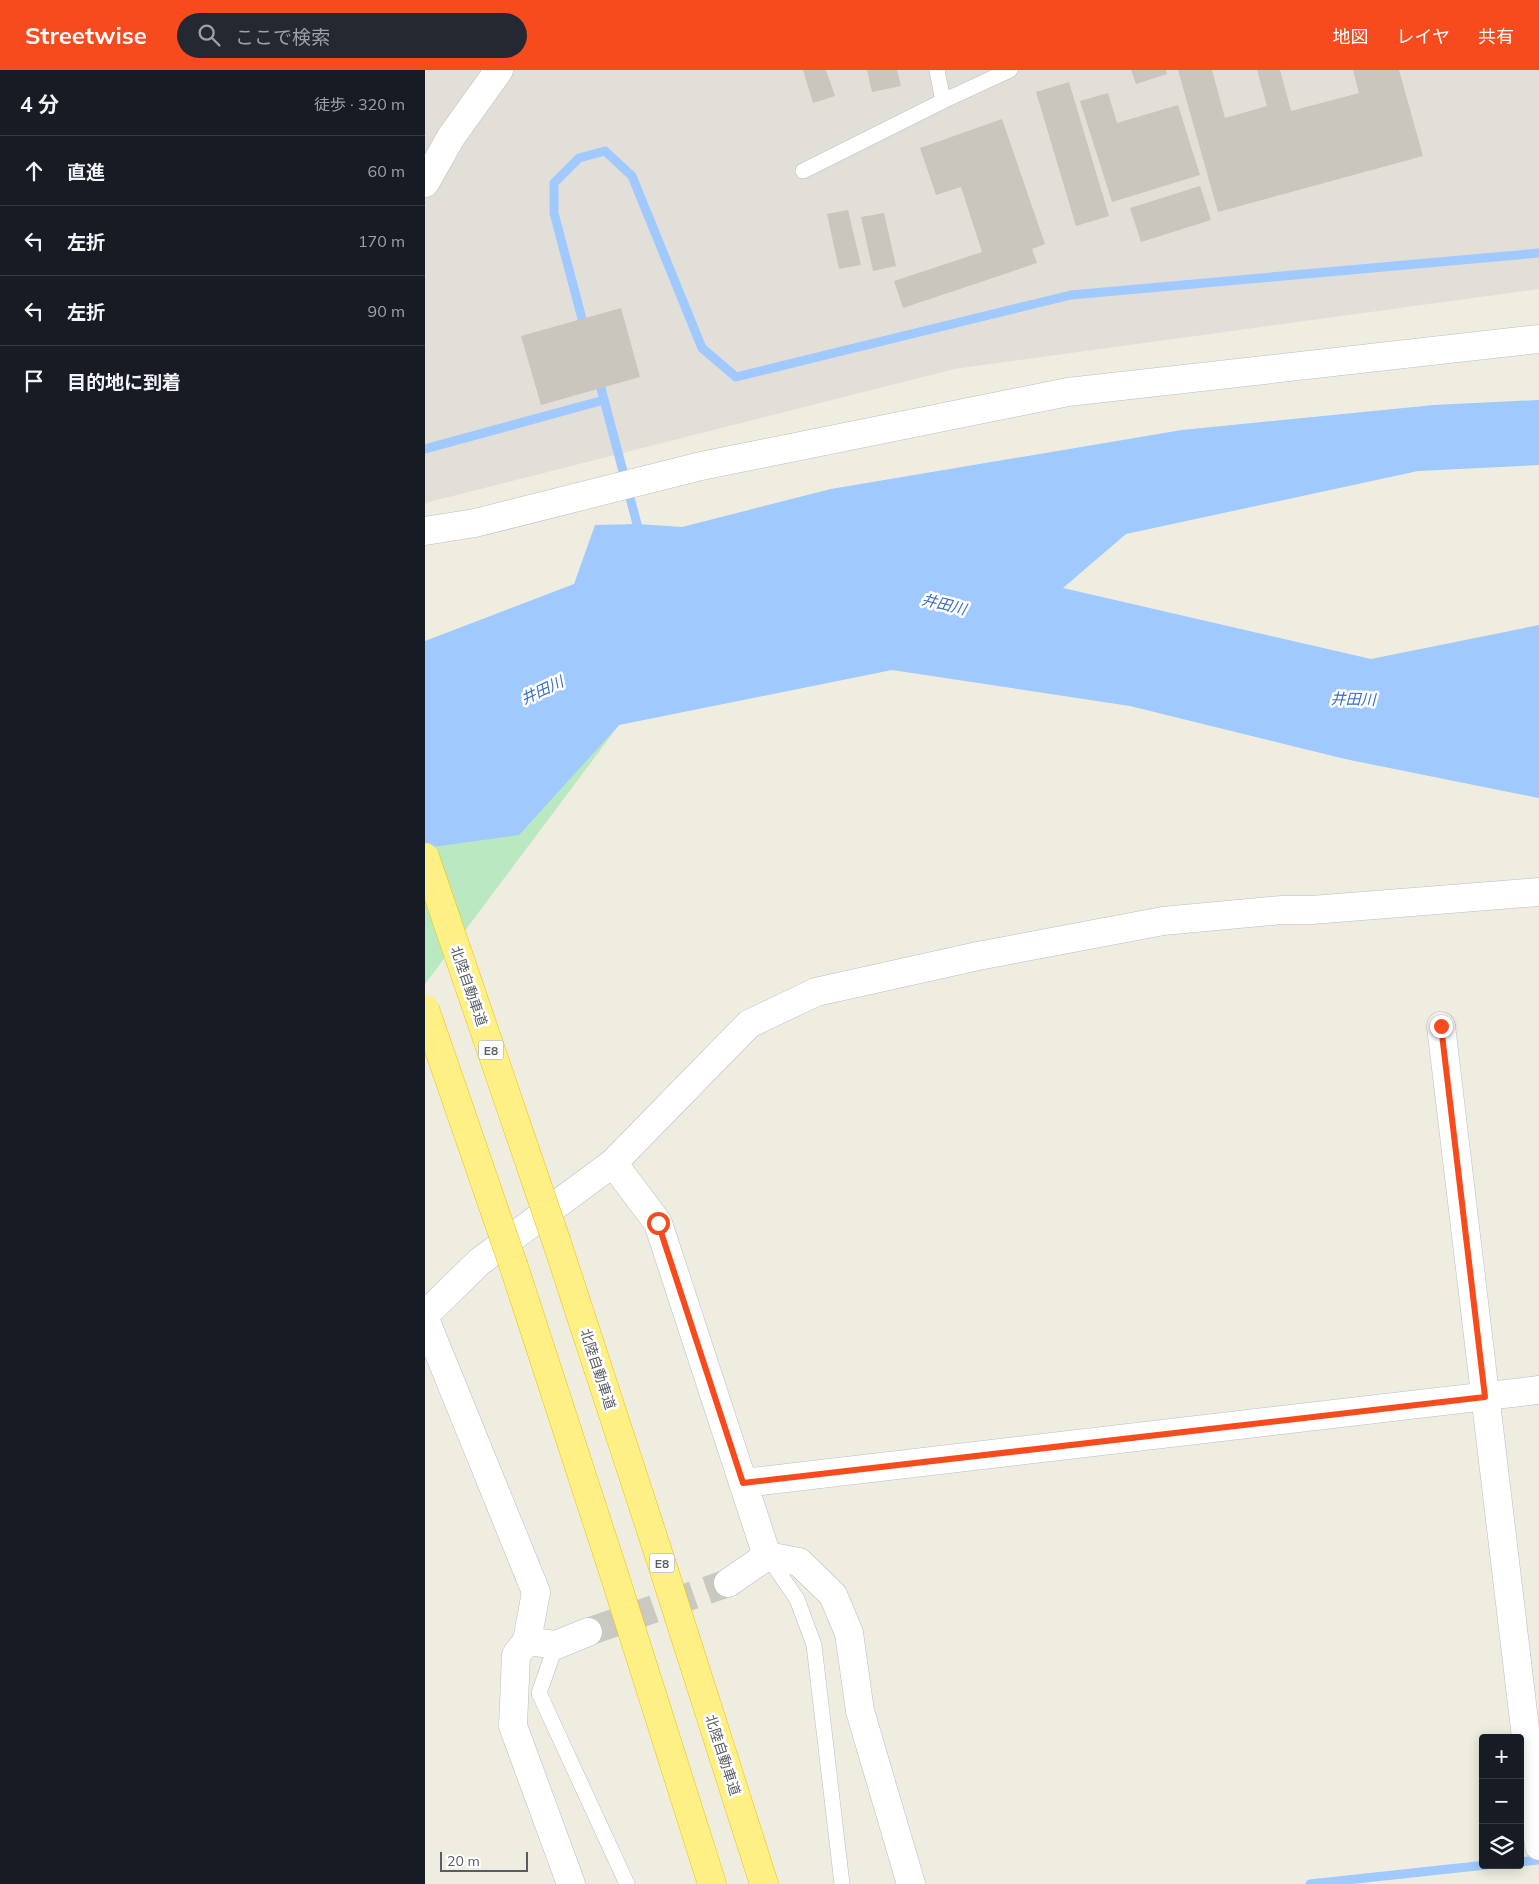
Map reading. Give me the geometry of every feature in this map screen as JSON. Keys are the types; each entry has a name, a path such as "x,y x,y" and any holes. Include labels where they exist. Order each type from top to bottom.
{"highway":[{"name":"北陸自動車道","path":"425,857 557,1243 764,1884"},
{"path":"425,1009 514,1267 712,1884"}],"street":[{"path":"425,183 451,137 499,70"},
{"path":"425,531 475,523 701,466 1068,392 1539,339"},
{"path":"425,1315 479,1262 613,1163 749,1024 816,992 979,956 1163,921 1281,910 1312,910 1539,892"},
{"path":"1441,1026 1539,1846"},
{"path":"613,1163 658,1223 767,1556"},
{"path":"425,1319 537,1592 527,1641 516,1655 513,1726 571,1884"},
{"path":"743,1483 1539,1390"},
{"path":"729,1583 767,1556 799,1562 833,1595 849,1633 860,1711 911,1884"},
{"path":"527,1641 556,1645 588,1632"}],"lane":[{"path":"937,70 943,101"},
{"path":"803,171 943,101 1010,70"},
{"path":"767,1556 797,1599 814,1645 842,1884"},
{"path":"556,1645 539,1693 627,1884"}],"shaded area":[{"path":"425,70 1539,70 1539,289 954,369 425,503"}],"green space":[{"path":"619,725 425,984 425,810"}],"water":[{"name":"井田川","path":"1539,400 1539,465 1418,471 1126,534 1063,588 1371,659 1539,625 1539,798 1345,759 1130,706 892,670 619,725 519,835 425,848 425,641 574,584 595,525 637,524 682,527 831,489 1182,430 1434,405"}],"building":[{"path":"803,70 826,70 835,96 813,103"},
{"path":"867,70 897,70 901,86 872,92"},
{"path":"1131,70 1166,70 1167,74 1136,84"},
{"path":"1178,70 1212,70 1225,118 1267,106 1257,70 1280,70 1291,111 1359,93 1353,70 1399,70 1423,156 1218,212"},
{"path":"1069,82 1109,216 1076,226 1036,92"},
{"path":"1108,93 1117,123 1178,105 1200,175 1112,202 1080,101"},
{"path":"1002,119 1045,244 1032,249 1037,263 903,308 894,281 982,252 961,187 936,195 920,148"},
{"path":"1200,186 1211,220 1141,242 1130,208"},
{"path":"848,210 861,265 839,269 827,214"},
{"path":"884,213 896,266 873,271 861,217"},
{"path":"621,308 640,377 541,405 521,336"}],"waterway":[{"path":"585,330 554,213 554,183 579,158 605,151 632,176 702,348 736,377 1071,295 1539,253"},
{"path":"598,377 637,524"},
{"path":"425,449 604,400"},
{"path":"1524,1862 1539,1860"},
{"path":"1310,1884 1479,1866"}],"tunnel":[{"path":"588,1632 728,1583"}],"route":[{"path":"658,1223 743,1483 1485,1397 1441,1026"}]}
